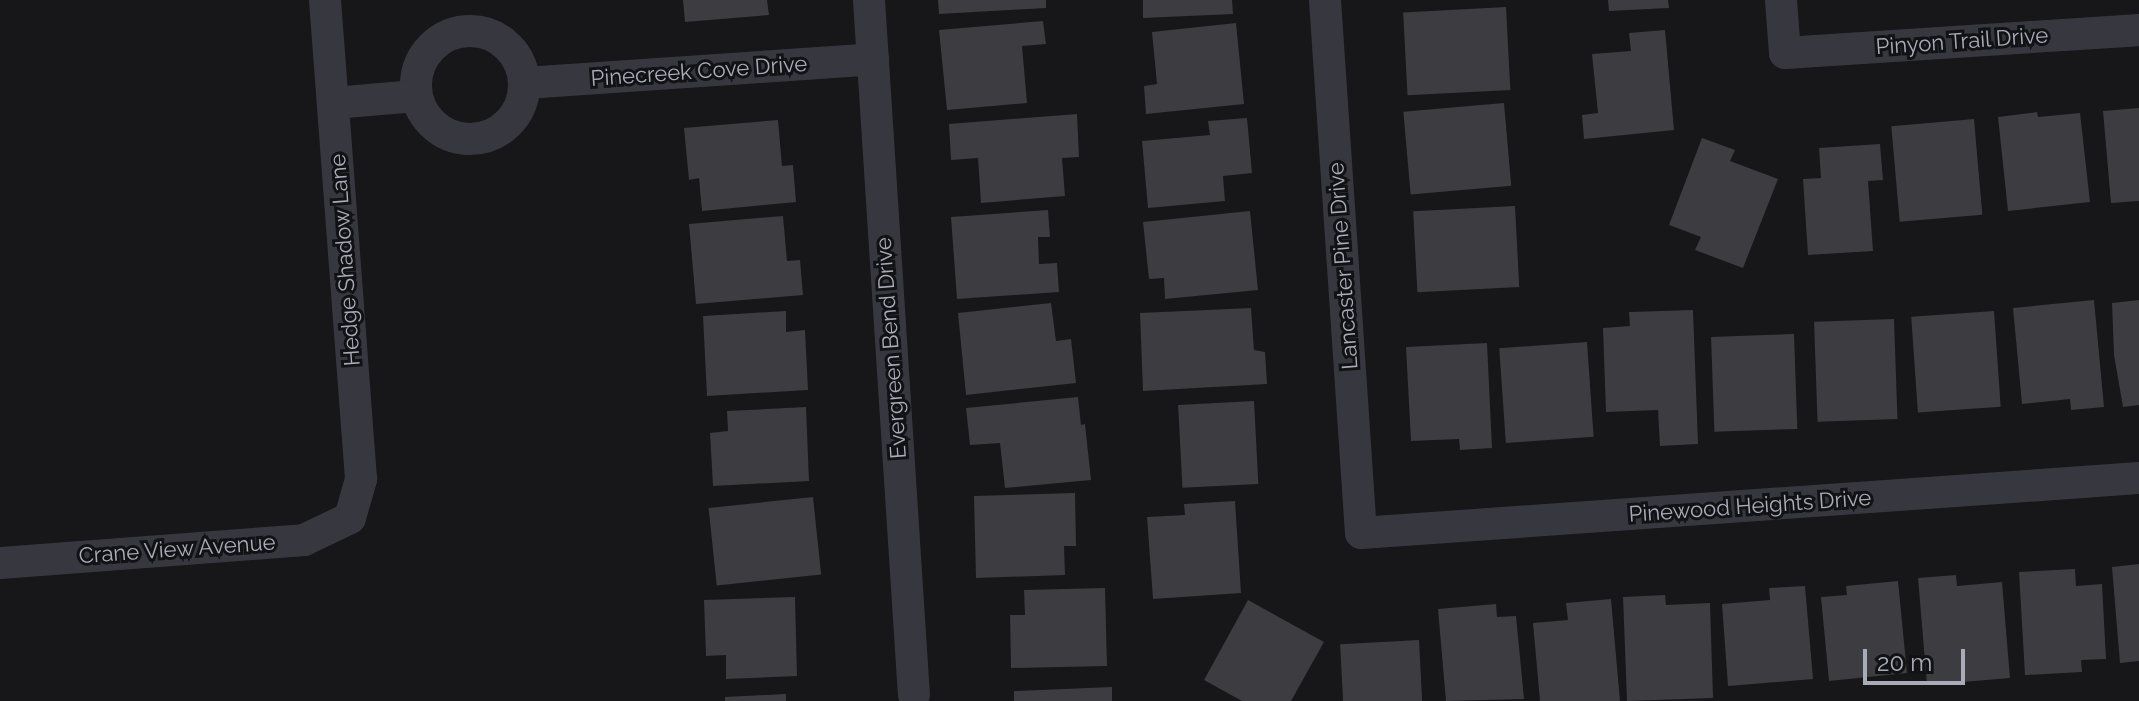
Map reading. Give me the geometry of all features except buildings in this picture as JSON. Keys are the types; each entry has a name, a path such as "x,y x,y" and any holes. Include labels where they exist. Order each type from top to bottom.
{"street":[{"name":"Hedge Shadow Lane","path":"325,0 361,479 350,518"},
{"name":"Evergreen Bend Drive","path":"869,0 914,695"},
{"name":"Lancaster Pine Drive","path":"1325,0 1361,533"},
{"name":"Pinyon Trail Drive","path":"1781,0 1785,53 2139,30"},
{"path":"464,31 482,32 499,38 512,50 521,65 525,83 514,116 502,129 486,137 450,136 435,126 423,112 416,96 421,60 432,45 464,31"},
{"name":"Pinecreek Cove Drive","path":"525,83 873,59"},
{"path":"334,103 416,96"},
{"name":"Pinewood Heights Drive","path":"1361,533 2139,478"},
{"name":"Crane View Avenue","path":"0,563 304,540 350,518"}]}
